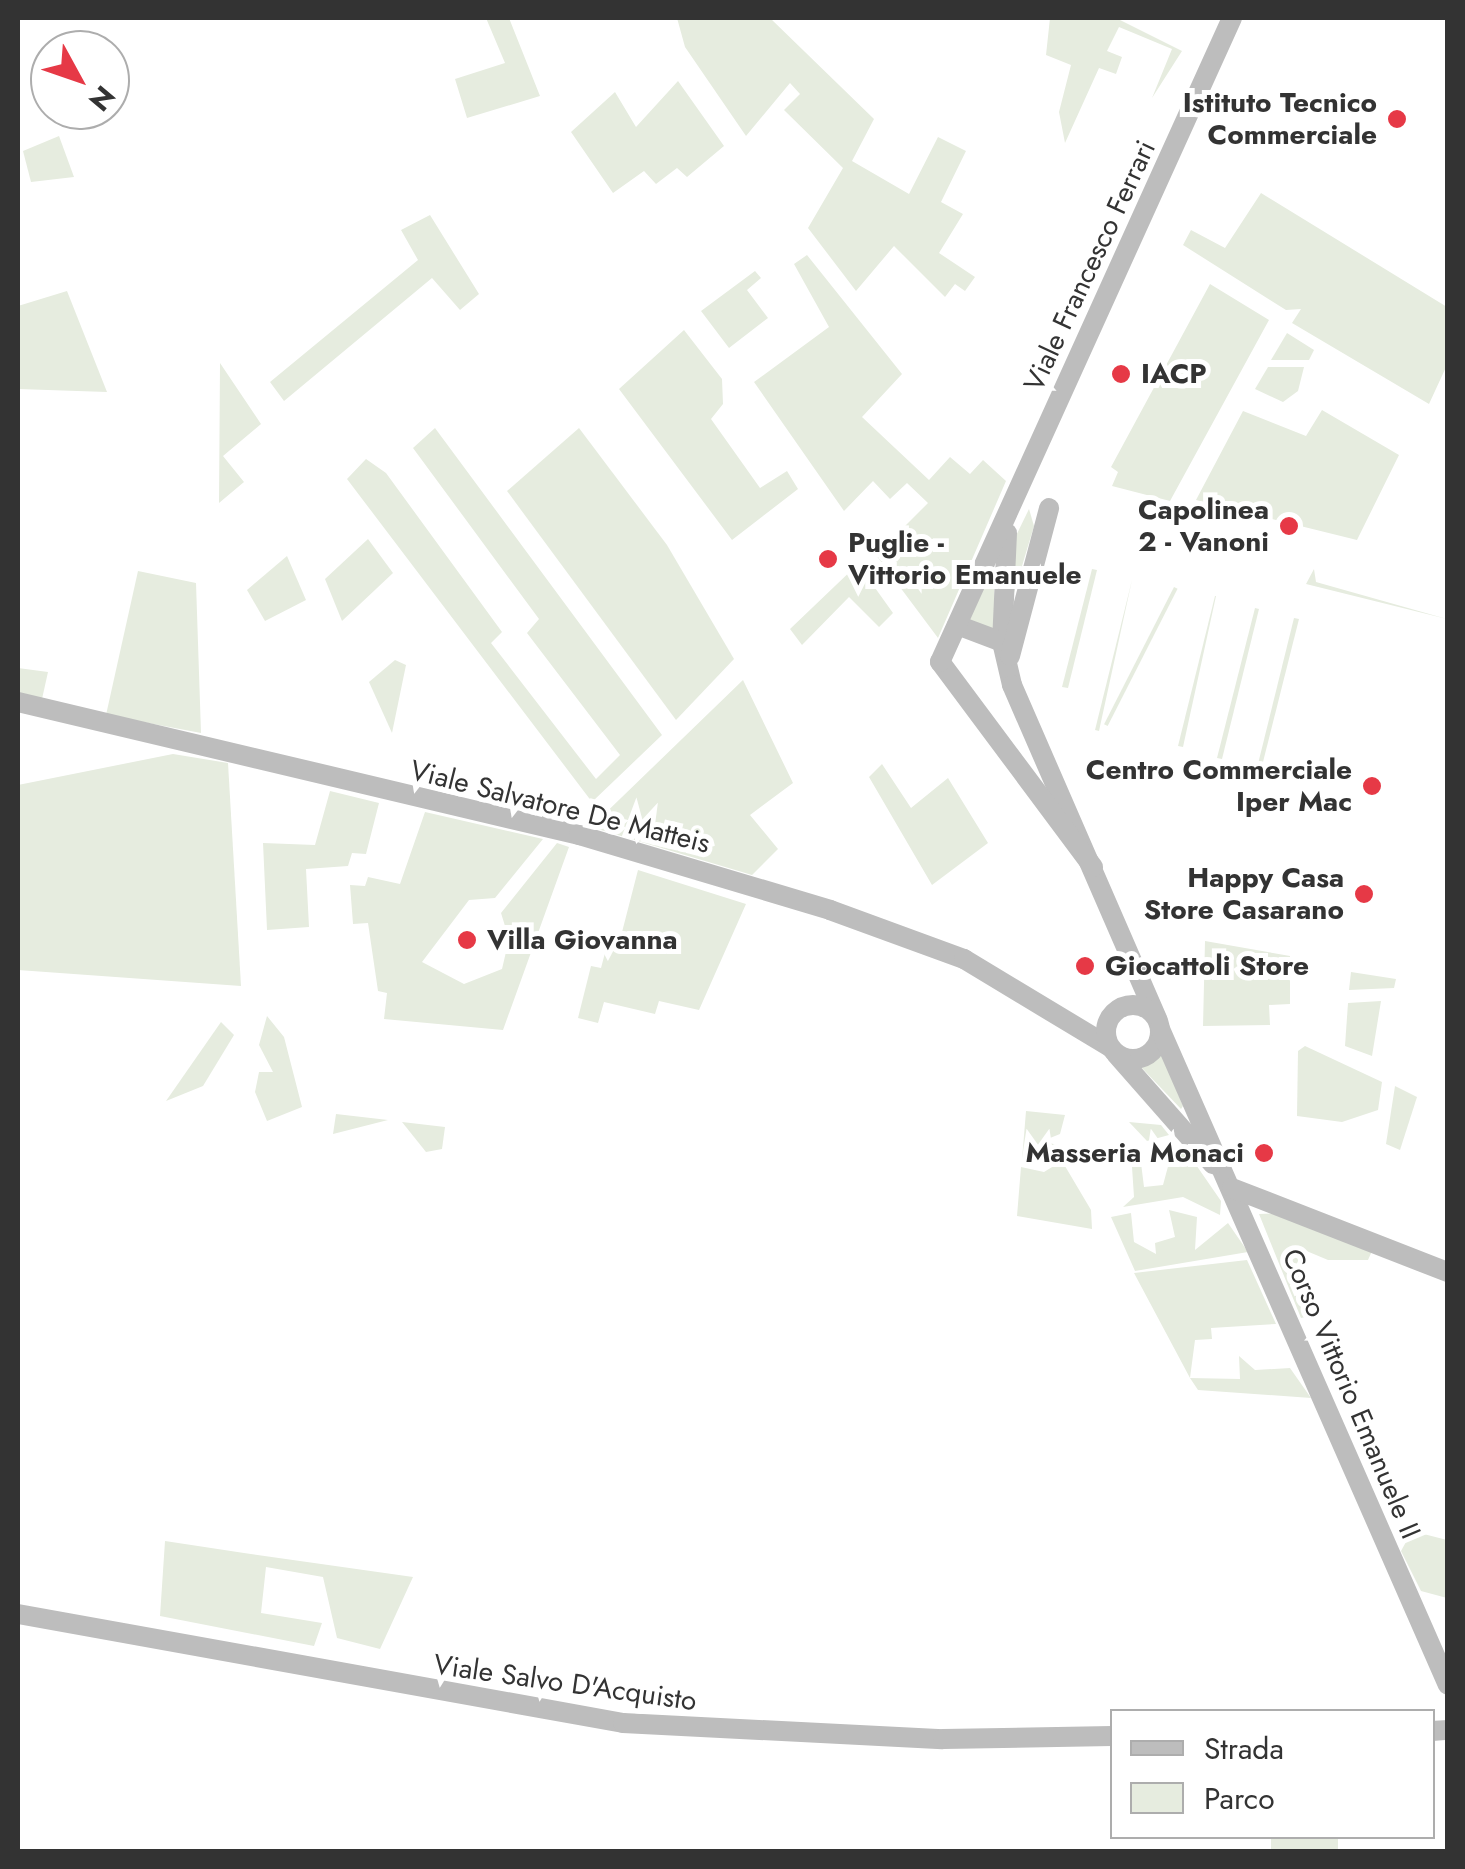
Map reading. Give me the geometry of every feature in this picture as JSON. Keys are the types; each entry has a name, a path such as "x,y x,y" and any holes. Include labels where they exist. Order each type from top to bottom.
{"street":[{"name":"Viale Francesco Ferrari","path":"940,662 1232,18"},
{"name":"Viale Francesco Ferrari","path":"1005,653 1003,555 1020,482"},
{"path":"957,625 1005,653 1049,508"},
{"name":"Corso Vittorio Emanuele II","path":"1005,653 1030,726 1134,956 1193,1104 1448,1685"},
{"name":"Corso Vittorio Emanuele II","path":"940,662 1093,867"},
{"name":"Viale Salvatore De Matteis","path":"18,702 579,835 812,905 964,958 1113,1051"},
{"path":"1000,745 1030,726"},
{"path":"1068,1020 1117,1010 1138,1005 1159,1024 1142,1059 1113,1051 1117,1010 1134,956"},
{"name":"Corso Vittorio Emanuele II","path":"1113,1051 1229,1184"},
{"path":"1172,1118 1193,1104"},
{"path":"1229,1184 1448,1272"},
{"name":"Viale Salvo D'Acquisto","path":"18,1614 623,1723 943,1739 1110,1736"}],"green space":[{"path":"486,18 509,18 540,96 467,118 455,79 505,63"},
{"path":"677,18 770,18 874,119 852,161 909,194 938,137 966,151 941,202 963,214 939,253 975,277 965,291 955,284 945,297 894,246 856,291 808,228 843,168 784,110 800,94 790,83 746,136 685,47"},
{"path":"1050,18 1116,18 1182,51 1152,98 1172,49 1119,27 1107,51 1122,57 1116,74 1099,68 1065,143 1059,112 1071,65 1046,55"},
{"path":"678,81 724,146 687,177 677,168 656,184 644,171 613,193 571,132 615,92 636,127"},
{"path":"59,136 74,177 31,182 23,151"},
{"path":"1261,193 1447,307 1447,365 1429,404 1292,323 1301,309 1286,310 1183,245 1191,230 1225,248"},
{"path":"430,215 479,294 460,310 432,278 284,401 270,382 418,260 401,230"},
{"path":"807,255 902,374 862,417 929,480 950,457 970,474 983,460 1006,481 938,638 876,555 928,503 907,483 890,499 873,481 844,511 754,382 829,327 794,264"},
{"path":"755,271 761,278 747,290 768,318 729,348 701,311"},
{"path":"1210,284 1269,320 1170,501 1112,486 1118,472 1111,467"},
{"path":"67,291 107,392 18,389 18,306"},
{"path":"684,330 722,379 723,404 711,419 760,488 787,471 798,489 732,540 619,389"},
{"path":"1287,333 1314,350 1309,360 1271,360"},
{"path":"220,363 261,424 223,456 244,482 219,503"},
{"path":"1268,367 1304,367 1298,391 1283,402 1255,389"},
{"path":"1322,410 1399,455 1357,540 1196,500 1243,411 1306,436"},
{"path":"435,428 662,735 592,802 347,479 366,459 386,473 502,632 491,643 596,779 620,755 527,633 539,619 413,448"},
{"path":"579,428 667,545 734,659 676,720 507,491"},
{"path":"1029,509 1034,526 1013,596 1012,544"},
{"path":"368,539 393,573 342,621 325,579"},
{"path":"287,556 306,600 265,621 247,590"},
{"path":"858,564 893,613 879,627 849,597 802,645 790,629"},
{"path":"993,568 996,625 994,629 968,620"},
{"path":"1092,569 1097,570 1068,688 1062,687"},
{"path":"1314,569 1316,582 1447,619 1306,584"},
{"path":"138,571 196,583 201,733 106,715"},
{"path":"1132,580 1099,731 1095,730"},
{"path":"1174,587 1178,589 1108,726 1104,724"},
{"path":"1215,596 1183,747 1178,746"},
{"path":"1255,608 1259,609 1222,759 1217,758"},
{"path":"1294,618 1299,619 1261,770 1257,768"},
{"path":"395,660 406,665 392,733 369,682"},
{"path":"18,668 48,672 42,699 18,694"},
{"path":"743,680 793,783 750,815 778,849 752,875 591,827"},
{"path":"173,754 228,763 241,986 18,970 18,785"},
{"path":"882,764 911,808 948,778 988,843 932,885 869,777"},
{"path":"330,791 379,803 366,854 352,853 348,866 306,869 309,927 267,930 263,843 315,845"},
{"path":"425,812 543,839 495,898 469,900 422,962 464,984 502,969 509,939 501,913 557,843 569,847 503,1030 384,1019 387,993 378,991 368,923 353,924 350,885 365,886 368,877 400,884"},
{"path":"638,870 746,904 699,1010 659,1001 655,1014 604,1002 598,1023 578,1018 591,966 601,968 610,934 621,936"},
{"path":"1205,941 1290,956 1290,1004 1269,1005 1270,1025 1203,1026"},
{"path":"1351,972 1396,979 1394,988 1349,990"},
{"path":"1381,1001 1372,1056 1345,1046 1348,1003"},
{"path":"267,1016 284,1037 302,1107 267,1121 255,1092 259,1072 273,1072 259,1045"},
{"path":"221,1022 234,1035 203,1086 166,1101"},
{"path":"1305,1046 1382,1082 1378,1110 1342,1122 1297,1116 1298,1051"},
{"path":"1162,1054 1183,1106 1181,1109 1141,1067"},
{"path":"1395,1086 1417,1097 1400,1150 1386,1144"},
{"path":"1026,1111 1065,1115 1060,1134 1045,1140 1057,1146 1049,1164 1022,1160"},
{"path":"336,1114 388,1120 333,1134"},
{"path":"402,1122 445,1127 442,1149 426,1152"},
{"path":"1129,1122 1161,1125 1169,1135 1147,1141"},
{"path":"1183,1146 1221,1201 1220,1215 1183,1197 1123,1207 1134,1197 1132,1167 1141,1163 1144,1187 1163,1185 1173,1148"},
{"path":"1062,1161 1091,1210 1092,1229 1017,1216 1021,1167 1044,1172"},
{"path":"1169,1210 1197,1217 1195,1250 1228,1223 1248,1252 1135,1271 1111,1217 1131,1213 1134,1242 1156,1254 1155,1243 1175,1237"},
{"path":"1282,1213 1372,1251 1368,1260 1328,1260 1297,1247 1310,1316 1301,1318 1259,1214"},
{"path":"1247,1260 1276,1324 1211,1328 1212,1339 1195,1340 1190,1378 1134,1273"},
{"path":"1239,1356 1255,1370 1290,1368 1311,1398 1198,1390 1190,1378 1240,1379"},
{"path":"1412,1531 1447,1540 1447,1598 1421,1591 1401,1551"},
{"path":"165,1541 413,1577 380,1649 337,1638 323,1577 266,1567 261,1613 322,1623 314,1646 160,1616"},
{"path":"1271,1839 1338,1839 1338,1851 1271,1851"}],"place":[{"name":"Istituto Tecnico Commerciale","path":"1397,119"},
{"name":"IACP","path":"1121,374"},
{"name":"Capolinea 2 - Vanoni","path":"1289,526"},
{"name":"Puglie - Vittorio Emanuele","path":"828,559"},
{"name":"Centro Commerciale Iper Mac","path":"1372,786"},
{"name":"Happy Casa Store Casarano","path":"1364,894"},
{"name":"Villa Giovanna","path":"467,940"},
{"name":"Giocattoli Store","path":"1085,966"},
{"name":"Masseria Monaci","path":"1264,1153"}]}
